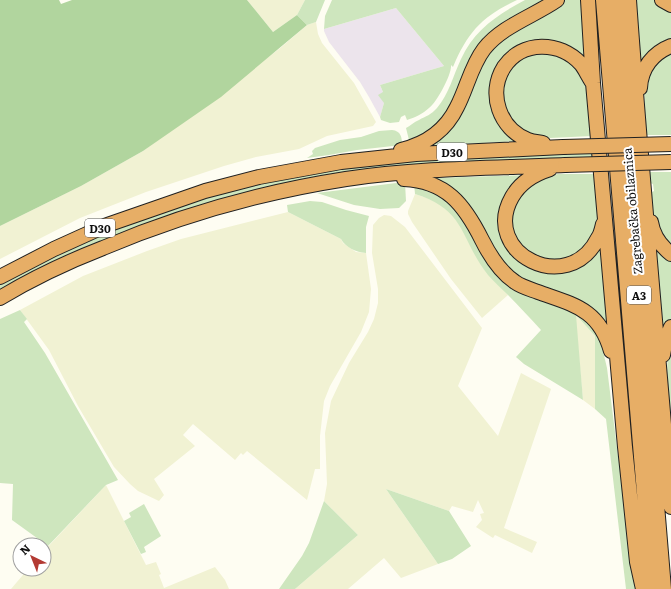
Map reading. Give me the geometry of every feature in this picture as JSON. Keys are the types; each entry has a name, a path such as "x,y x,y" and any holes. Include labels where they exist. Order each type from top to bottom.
{"highway":[{"path":"341,162 352,156 413,147 439,132 448,122 457,107 477,59 484,48 506,29 543,10 557,0"},
{"path":"588,0 604,220 635,548 643,589"},
{"name":"Zagrebačka obilaznica","path":"603,0 652,589"},
{"name":"Zagrebačka obilaznica","path":"615,0 664,589"},
{"path":"629,0 644,196 671,507"},
{"path":"662,0 671,5"},
{"path":"638,122 641,115 640,84 643,73 655,54 671,46"},
{"path":"563,147 530,141 514,131 504,121 498,110 496,91 504,67 518,54 526,50 535,47 555,47 565,52 581,64 593,84"},
{"name":"D30","path":"0,277 54,249 107,225 198,193 259,177 341,162 416,154 563,147 671,144"},
{"name":"D30","path":"0,298 63,264 121,240 194,213 276,192 347,179 423,171 671,162"},
{"path":"565,165 540,172 520,185 515,192 506,211 506,222 510,240 515,248 522,255 539,265 558,267 571,265 580,260 599,238 604,220"},
{"path":"347,179 357,184 399,178 415,179 429,183 448,192 462,206 475,226 488,253 506,274 516,282 530,289 569,302 591,316 605,332 613,358 618,364"},
{"path":"644,196 647,203 651,227 659,243 671,254"},
{"path":"660,369 666,339 671,327"}],"shaded area":[{"path":"396,8 444,66 380,85 383,92 384,103 380,117 360,82 329,42 324,29"}],"green space":[{"path":"0,0 59,0 61,4 72,0 247,0 273,32 297,15 307,25 221,97 143,151 81,186 0,226"},
{"path":"247,0 305,0 297,15 273,32"},
{"path":"305,0 325,0 316,22 307,25 297,15"},
{"path":"332,0 517,0 495,12 471,34 453,67 451,65 447,81 440,94 429,108 416,117 407,120 405,115 401,117 399,122 390,123 381,120 380,117 384,103 378,95 383,92 380,85 444,66 396,8 324,29 325,16"},
{"path":"525,0 552,0 497,34 447,119 410,144 406,128 431,114 441,103 448,91 466,49 473,40 487,24 505,11"},
{"path":"564,0 584,0 589,68 540,43 494,82 519,141 427,146 477,73 489,52 503,39 554,9"},
{"path":"635,0 656,0 671,9 671,42 641,68"},
{"path":"316,22 318,34 322,43 354,83 376,122 373,126 327,136 299,149 256,157 146,192 80,218 0,259 0,226 81,186 143,151 279,49 307,25"},
{"path":"671,50 671,135 646,135 644,89 650,67"},
{"path":"547,51 568,59 583,77 588,91 592,136 550,138 537,137 527,134 507,116 502,87 511,67 521,58 534,52"},
{"path":"392,130 399,133 402,139 402,145 307,158 313,154 312,151 315,148 340,140 361,137 379,131"},
{"path":"594,152 594,159 279,186 0,294 0,285 54,256 88,240 129,223 219,193 316,171 402,160"},
{"path":"649,172 671,172 671,250 653,217 650,193 654,191 653,184 650,183"},
{"path":"558,174 596,174 598,219 596,230 585,250 560,262 527,253 513,232 511,219 512,207 525,187 545,176"},
{"path":"529,175 523,178 504,234 545,270 602,238 611,333 516,277 434,178"},
{"path":"405,183 406,201 399,208 380,209 354,205 317,193"},
{"path":"414,183 453,201 485,255 567,307 598,330 607,368 635,589 626,589 606,419 595,409 595,336 576,315 583,400 524,364 516,357 541,330 488,275 454,217 444,208 415,194"},
{"path":"415,194 438,203 452,214 460,225 484,269 508,295 482,318 451,279 412,222 408,211"},
{"path":"310,201 322,202 369,216 366,227 366,253 352,249 341,239 288,212 287,205"},
{"path":"288,212 341,239 343,243 356,252 366,253 371,289 369,312 361,332 330,386 324,401 320,436 320,469 315,469 307,500 247,451 243,455 241,453 235,460 193,424 183,435 195,446 154,479 164,495 159,501 138,491 114,467 78,406 49,350 20,310 83,276 147,251 181,239"},
{"path":"384,215 391,216 405,227 482,328 458,386 498,436 521,373 551,389 504,528 537,542 532,553 495,535 493,538 476,527 482,520 480,514 484,513 478,500 473,512 452,506 449,511 386,489 438,564 401,578 384,558 348,589 295,589 358,535 324,501 327,484 325,433 331,401 349,363 368,332 374,319 378,303 378,289 372,253 373,225"},
{"path":"654,248 658,248 671,260 671,320 663,335"},
{"path":"20,310 27,319 24,322 45,353 118,480 106,485 52,542 52,537 36,537 12,520 13,484 0,483 0,319"},
{"path":"575,314 595,336 595,409 583,400"},
{"path":"671,338 671,424 667,370"},
{"path":"106,485 146,565 156,562 161,574 159,575 164,588 215,567 225,580 229,589 11,589 21,577 52,577 52,542"},
{"path":"386,489 449,511 471,546 452,559 438,564"},
{"path":"324,501 358,535 295,589 279,589 302,556 309,543"},
{"path":"144,504 161,536 144,547 146,552 141,554 124,521 131,517 129,513"}]}
